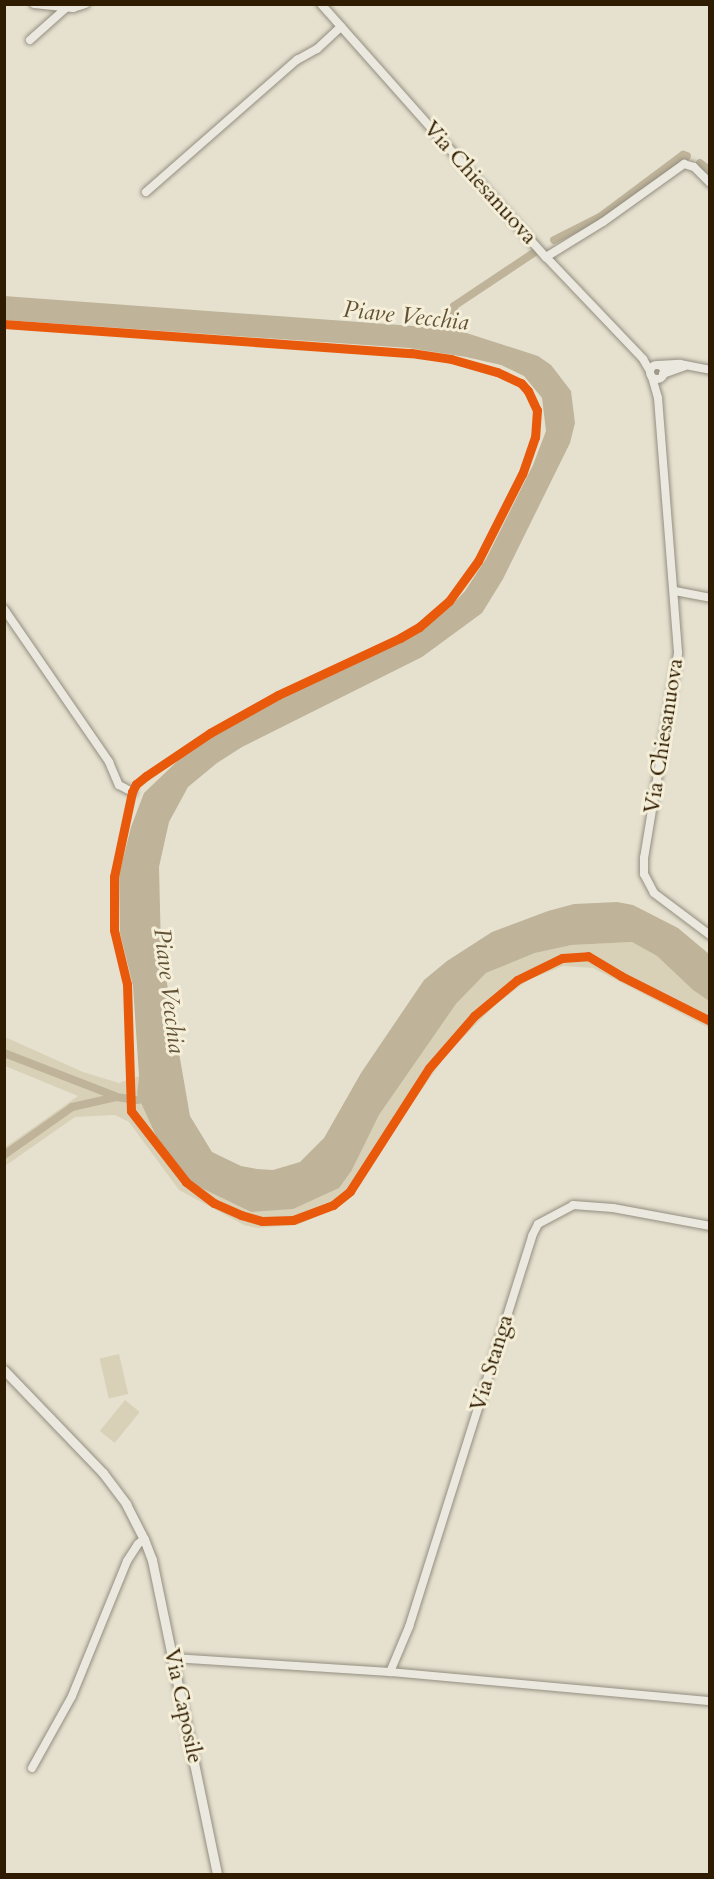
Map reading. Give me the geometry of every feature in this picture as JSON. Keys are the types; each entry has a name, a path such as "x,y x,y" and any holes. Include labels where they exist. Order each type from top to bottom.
{"street":[{"path":"34,4 66,8 85,4"},
{"name":"Via Chiesanuova","path":"321,4 546,257 654,369 678,640 676,677 644,858 644,874 654,893 710,935"},
{"path":"30,40 66,8"},
{"path":"146,192 297,60 317,49 341,27"},
{"path":"546,257 603,222 684,164 694,167 710,183"},
{"path":"654,369 663,369 663,374 689,365"},
{"path":"654,369 689,365 710,370"},
{"name":"Via Chiesanuova","path":"658,398 663,374"},
{"path":"675,591 710,598"},
{"path":"4,609 109,762 119,784 132,792"},
{"name":"Via Stanga","path":"390,1672 409,1627 531,1236 538,1224 573,1205 613,1208 710,1226"},
{"name":"Via Caposile","path":"4,1370 103,1473 126,1504 144,1539 152,1560 218,1875"},
{"path":"32,1768 72,1696 127,1561 144,1539"},
{"path":"173,1658 390,1672 710,1701"}],"shaded area":[{"path":"4,296 454,329 538,356 551,365 571,391 575,423 570,443 503,579 482,613 422,657 242,747 217,763 188,787 169,822 159,867 161,949 190,1116 212,1152 241,1166 257,1169 273,1170 300,1162 324,1138 361,1073 424,980 447,961 492,932 548,911 574,904 617,902 633,905 678,928 709,954 709,1001 693,990 657,956 632,942 572,945 535,953 486,973 456,1004 379,1115 352,1170 339,1188 293,1209 251,1212 193,1184 156,1136 137,1094 139,1076 133,986 120,933 119,875 131,827 144,793 189,750 277,700 416,633 450,607 465,591 486,559 533,465 546,431 542,398 524,376 501,365 466,357 409,348 5,320"},
{"path":"632,942 657,956 693,990 709,1001 709,1028 593,968 563,966 528,980 496,1004 446,1055 372,1161 355,1193 327,1212 297,1225 257,1228 244,1225 179,1190 129,1122 115,1115 75,1117 5,1166 4,1148 78,1096 5,1066 5,1037 83,1072 119,1083 139,1076 137,1094 156,1136 193,1184 251,1212 352,1170 379,1115 456,1004 486,973 535,953 572,945"},
{"path":"119,1354 128,1394 109,1398 100,1358"},
{"path":"125,1400 140,1412 115,1443 100,1431"}],"waterway":[{"path":"554,240 600,217 683,155 687,156"},
{"path":"700,163 710,171"},
{"name":"Piave Vecchia","path":"453,339 454,306 535,252"},
{"path":"4,1053 115,1096"},
{"path":"4,1155 72,1107 116,1097 137,1100 147,1098"}],"cycle path":[{"path":"4,324 411,353 451,359 497,372 521,383 528,391 537,410 535,437 522,474 478,561 449,601 419,627 400,638 278,695 210,733 146,776 136,784 132,792 114,877 114,930 127,984 131,1111 186,1182 214,1203 262,1221 293,1220 333,1205 350,1191 429,1068 474,1016 517,980 562,958 588,956 621,976 710,1021"}]}
